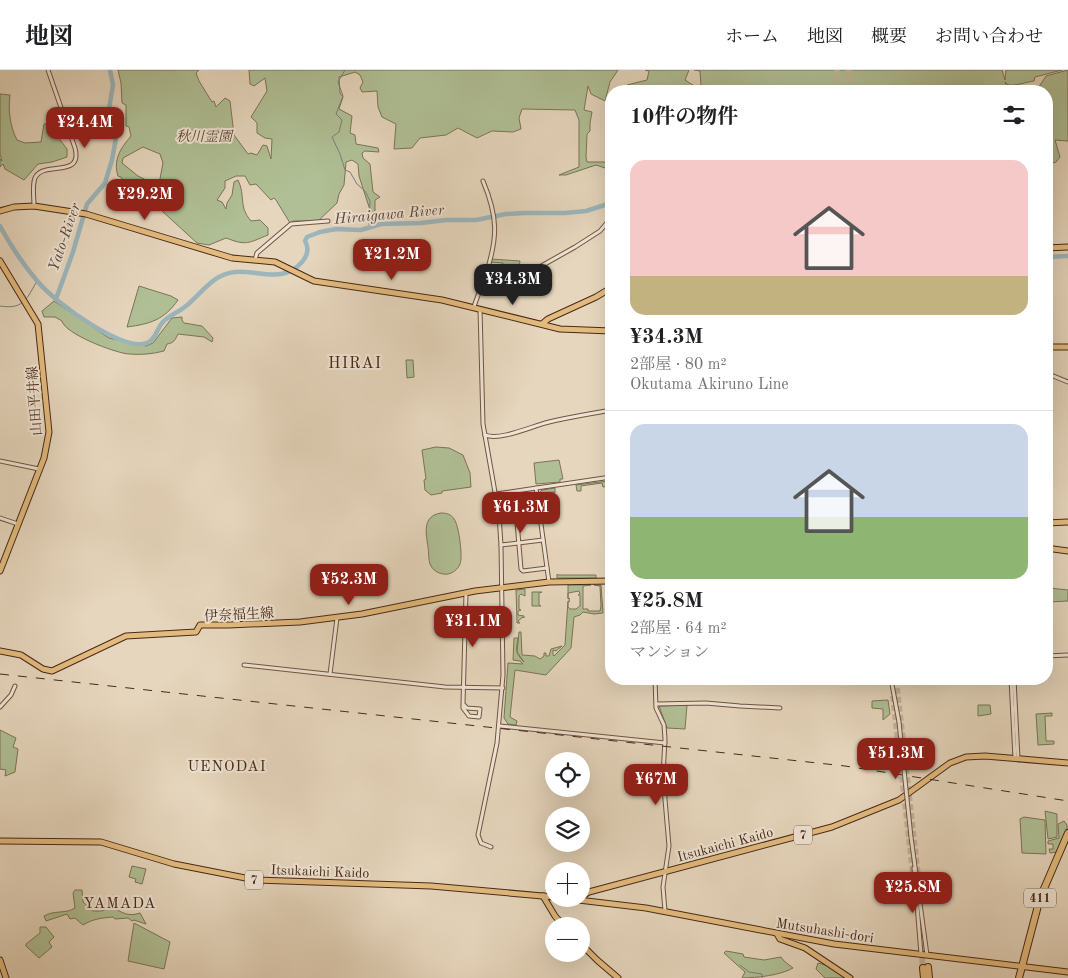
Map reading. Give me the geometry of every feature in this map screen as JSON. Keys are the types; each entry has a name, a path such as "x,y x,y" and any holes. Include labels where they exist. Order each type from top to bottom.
{"highway":[{"name":"411","path":"1019,978 1040,898 1068,833"},
{"path":"924,978 926,968 929,978"}],"main road":[{"path":"0,210 34,206 86,214 226,257 275,262 319,282 409,294 477,307 572,330 605,331"},
{"path":"1053,248 1068,247"},
{"name":"山田平井線","path":"0,261 40,328 49,432 47,447 40,469 0,571"},
{"path":"542,324 548,319 605,292"},
{"path":"1053,345 1068,346"},
{"path":"1053,523 1068,522"},
{"path":"1053,549 1068,551"},
{"name":"伊奈福生線","path":"0,651 22,655 43,669 52,671 126,636 196,632 200,625 265,624 337,618 466,593 502,588 549,582 605,581"},
{"name":"Itsukaichi Kaido","path":"590,892 832,827 899,800 944,767 959,759 976,756 1068,763"},
{"name":"Itsukaichi Kaido","path":"0,841 101,842 174,864 256,880 431,886 543,896"},
{"path":"543,896 556,917"},
{"name":"Mutsuhashi-dori","path":"590,900 666,912 834,944 1068,972"},
{"name":"7","path":"777,934 780,939 805,948 850,978"},
{"path":"590,953 618,978"},
{"path":"0,960 6,978"}],"street":[{"path":"34,206 34,182 36,176 44,170 71,165 76,158 75,148 48,70"},
{"path":"483,181 493,210 496,234 477,307 484,435 495,494 501,545 502,588 503,688 500,726 478,835 481,843 491,847"},
{"path":"256,260 257,253 292,224 328,221"},
{"path":"525,272 536,269 575,247 600,231 605,225"},
{"path":"1053,376 1068,382"},
{"path":"484,435 510,434 548,422 605,411"},
{"path":"0,461 40,469"},
{"path":"495,494 605,478"},
{"path":"536,488 549,582"},
{"path":"539,506 516,510 522,570 547,568"},
{"path":"0,518 18,524"},
{"path":"501,545 543,540"},
{"path":"463,704 467,708 480,709 480,717 469,716 463,708 463,704 463,687 466,593"},
{"path":"330,674 337,618"},
{"path":"1053,656 1068,655"},
{"path":"244,665 463,687 503,688"},
{"path":"655,685 656,704 664,725 665,743 663,776 669,846 663,890 666,912"},
{"path":"892,685 899,722 911,837 927,955"},
{"path":"1013,685 1017,759"},
{"path":"0,707 16,686"},
{"path":"656,704 706,702 780,708"},
{"path":"500,726 665,743"},
{"path":"914,857 921,954"}],"green space":[{"name":"秋川霊園","path":"118,70 199,70 196,73 199,81 212,102 214,101 216,107 225,98 230,101 234,135 248,154 257,155 263,145 267,146 271,159 272,139 265,138 257,133 257,123 251,117 267,91 265,78 254,86 250,84 249,70 618,70 609,85 605,85 605,101 591,94 588,86 584,110 592,112 590,131 587,134 587,162 605,162 605,168 596,165 566,175 559,175 579,167 579,120 575,110 522,109 519,118 521,129 513,132 492,131 477,138 458,128 446,135 420,138 412,148 394,149 396,124 382,117 378,107 377,91 362,92 360,88 363,82 360,75 355,72 339,77 340,93 343,97 339,109 352,116 350,133 355,135 356,144 378,148 379,152 365,151 362,153 363,158 370,164 373,192 380,197 375,200 375,211 371,213 359,176 358,164 352,160 346,162 344,185 337,203 318,221 293,221 290,223 274,198 271,200 256,184 250,185 245,176 236,176 225,181 225,188 217,200 222,202 226,209 232,195 234,182 238,180 247,216 251,221 260,220 268,228 268,235 247,243 226,238 209,245 197,243 161,210 133,199 133,189 126,186 121,177 118,176 116,165 118,155 131,136 129,127 126,126 126,105 122,103","holes":["143,147 160,154 163,163 159,184 152,188 146,185 146,180 122,163 123,158"]},
{"path":"645,70 689,70 685,80 693,85 627,85 647,80 649,71"},
{"path":"694,70 1002,70 1005,80 1006,70 1062,70 1035,77 1034,81 1021,84 1008,85 1005,82 1006,85 701,85 700,71"},
{"path":"1068,70 1068,141 1055,140 1060,157 1053,163 1053,85 1040,85 1046,76"},
{"path":"0,94 10,95 10,118 17,140 25,143 41,142 44,124 48,124 67,149 67,157 38,164 24,180 5,169 3,164 0,167 0,159 2,161 0,154"},
{"path":"491,259 520,261 518,274 523,275 521,280 500,278 503,263 491,262"},
{"path":"139,286 178,300 162,317 143,324 127,327"},
{"path":"54,301 109,338 146,346 153,343 172,318 182,317 184,323 202,326 213,338 212,342 204,337 178,334 174,341 167,344 164,351 151,354 122,353 102,347 81,337 72,332 62,321 55,317 44,317 42,311"},
{"path":"406,360 413,360 414,377 407,378"},
{"path":"436,447 449,448 463,455 470,473 471,487 442,491 442,493 431,495 425,490 424,480 426,479 422,450"},
{"path":"559,460 563,479 560,479 560,482 536,484 534,463"},
{"path":"605,481 605,487 603,487 602,483 581,486 581,491 577,491 576,485"},
{"path":"555,488 555,493 544,493 545,511 547,512 542,513 539,493 542,490"},
{"path":"441,513 448,514 454,519 460,541 460,564 452,573 448,574 434,570 429,559 428,521"},
{"path":"557,574 596,575 596,578 557,578"},
{"path":"568,585 591,585 583,586 583,609 600,611 600,586 594,585 601,585 603,613 583,612 574,617 571,648 546,675 515,670 510,717 517,721 516,725 508,724 504,718 508,663 523,664 520,661 513,660 514,638 518,638 517,652 519,632 521,632 522,655 535,656 540,659 544,656 544,653 546,653 546,656 549,656 551,649 562,646 556,651 553,650 554,656 565,645 568,601 570,601 568,602 568,607 570,609 576,609 580,606 579,591 568,593"},
{"path":"1053,588 1068,590 1068,601 1053,602"},
{"path":"525,589 525,596 521,594 519,596 519,609 521,610 518,611 518,615 524,616 524,618 518,621 520,623 517,623 516,590"},
{"path":"532,592 542,592 539,593 539,605 541,606 532,606"},
{"path":"888,700 890,714 883,720 883,709 872,708 872,701"},
{"path":"687,705 685,729 667,728 659,706"},
{"path":"978,705 990,705 991,714 978,716"},
{"path":"1052,713 1052,716 1045,716 1046,741 1054,741 1054,744 1038,745 1036,714"},
{"path":"0,730 16,738 13,747 18,749 15,772 5,776 6,770 0,769"},
{"path":"1045,811 1057,814 1057,837 1048,839"},
{"path":"1024,817 1045,820 1046,854 1022,853 1020,819"},
{"path":"1064,821 1067,829 1057,852 1050,853 1049,849 1053,849 1053,844 1048,844 1048,841 1059,838 1058,824"},
{"path":"132,866 146,869 142,884 135,882 136,879 129,877"},
{"path":"75,890 82,890 83,902 93,911 102,911 112,906 125,914 140,913 146,924 132,921 128,918 115,919 113,917 97,919 83,925 75,918 70,919 67,914 46,921 44,916 48,914 75,908 73,893"},
{"path":"134,923 170,942 164,969 128,961"},
{"path":"40,927 46,927 54,937 49,942 52,947 39,958 26,944 40,933"},
{"path":"726,951 743,954 744,957 764,960 781,957 793,968 769,976 742,978 745,972 724,953"},
{"path":"818,963 837,968 846,978 825,978 816,969"}],"waterway":[{"name":"Yato-River","path":"56,299 73,252 87,204 105,183 112,160 116,138 115,127 109,109 113,85 110,70"},
{"path":"345,70 338,82 343,96 336,114 342,120 339,132 332,137 345,170 350,172 357,184 365,191 370,201 369,225 371,227"},
{"name":"Hiraigawa River","path":"0,226 28,270 59,302 108,334 124,341 138,344 152,340 164,321 186,306 220,276 235,272 279,274 295,269 307,254 305,241 307,237 320,232 336,229 361,230 381,224 476,220 506,214 565,213 586,211 605,205"},
{"name":"Hiraigawa River","path":"1053,257 1068,256"},
{"path":"26,299 37,281"},
{"path":"0,306 15,306 23,302"},
{"path":"740,965 749,972 762,974 762,978"}],"tunnel":[{"path":"836,85 837,70"},
{"path":"848,85 849,70"},
{"path":"897,685 920,894"},
{"path":"893,696 914,882"},
{"path":"921,949 923,968"}],"railway":[{"path":"0,674 845,766 1068,801"}],"district":[{"name":"HIRAI","path":"355,362"},
{"name":"UENODAI","path":"227,766"},
{"name":"YAMADA","path":"120,903"}]}
